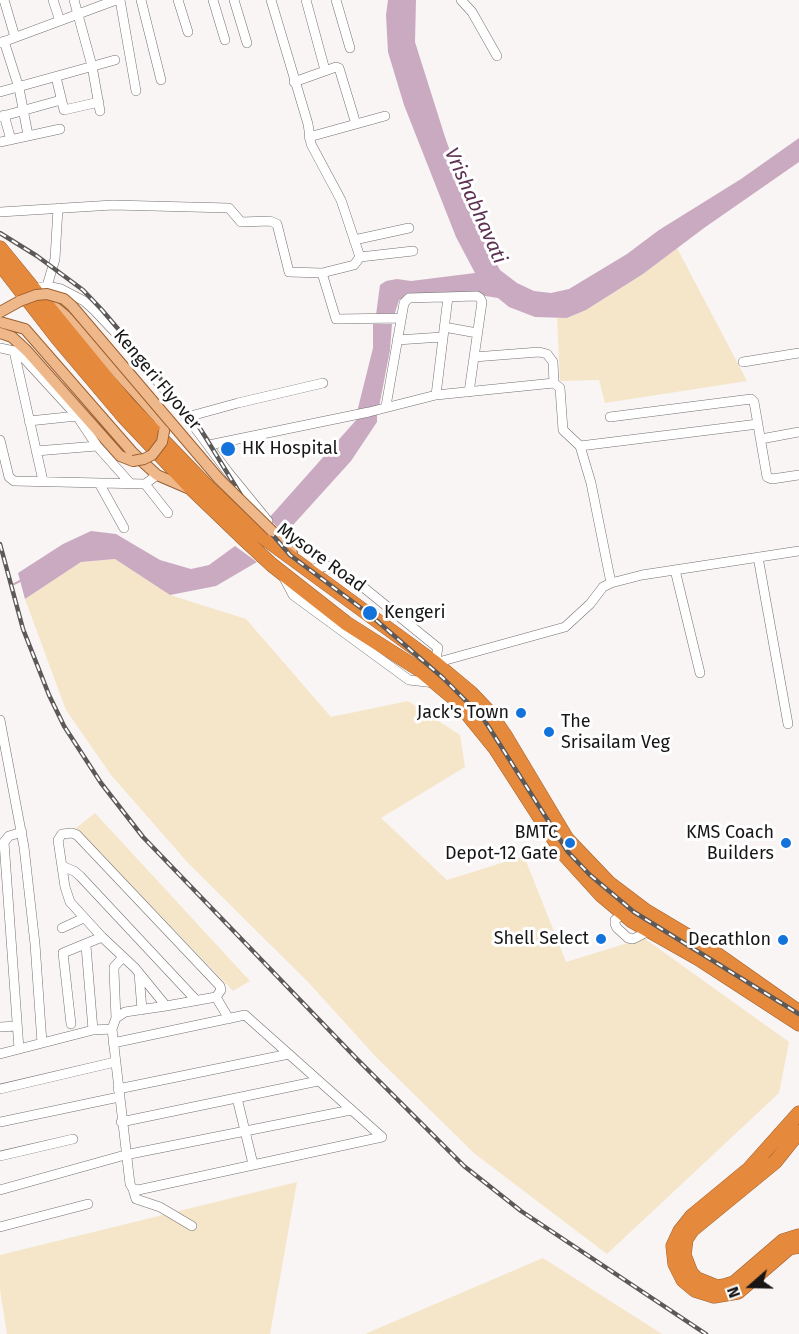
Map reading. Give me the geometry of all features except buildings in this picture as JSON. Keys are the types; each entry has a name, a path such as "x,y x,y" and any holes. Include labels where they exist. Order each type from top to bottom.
{"highway":[{"name":"Mysore Road","path":"1,256 41,291 126,402 207,486 250,536"},
{"name":"Mysore Road","path":"1,256 5,280 123,416 193,490 250,536 269,541 309,570 435,663 471,693 489,712 506,737 567,839 609,883 646,911 708,948 799,1012"},
{"name":"Mysore Road","path":"269,541 282,573 346,623 420,670 456,700 495,748 562,852 601,895 649,931 699,959 799,1024"},
{"path":"628,917 646,911"},
{"path":"799,1113 749,1169 692,1216 680,1231 674,1246 675,1264 683,1280 695,1290 714,1296 738,1292 789,1248 799,1246"},
{"path":"799,1132 775,1162 692,1230 684,1247 684,1255 691,1272 697,1279 717,1287 724,1286 734,1283 783,1241 799,1236"}],"main road":[{"name":"Kengeri Flyover","path":"0,333 12,337 32,356 120,456 133,461 152,455 162,441 164,431 159,419 41,291"},
{"name":"Kengeri Flyover","path":"0,312 31,296 47,294 64,299 219,479 269,541"},
{"path":"0,322 25,329 134,453 157,475 193,490"}],"street":[{"path":"4,0 15,37"},
{"path":"53,0 60,21"},
{"path":"64,110 100,106 74,0"},
{"path":"28,135 19,88 2,42 78,14 100,3 118,0 136,91"},
{"path":"141,0 161,80"},
{"path":"178,0 188,32"},
{"path":"213,0 225,40"},
{"path":"234,0 247,43"},
{"path":"271,0 308,124 309,137 341,200 360,257"},
{"path":"306,0 325,70"},
{"path":"336,0 350,48"},
{"path":"475,0 463,1 497,56"},
{"path":"0,92 115,60"},
{"path":"294,82 334,67 339,68 356,124"},
{"path":"56,77 66,121"},
{"path":"11,140 2,116 62,100"},
{"path":"309,137 386,116"},
{"path":"0,142 60,129"},
{"path":"0,212 113,205 229,208 241,222 274,221 277,224 289,272 322,273 354,265 360,257 413,251"},
{"path":"58,208 55,259 41,291 61,289 84,301 129,347 188,417 272,527 269,541"},
{"path":"354,240 409,228"},
{"path":"322,273 336,319 394,318"},
{"path":"386,406 398,340 394,318 406,300 477,296 480,298 482,302 469,392"},
{"path":"436,395 448,297"},
{"path":"398,340 443,332 477,333"},
{"path":"0,348 20,354 77,416 97,446 130,483"},
{"path":"14,351 43,481"},
{"path":"474,357 539,352 547,354 553,362 554,384"},
{"path":"743,362 799,353"},
{"path":"188,417 323,383"},
{"path":"209,445 364,413 436,395 554,384 560,388 563,430 579,446 591,483 610,583"},
{"path":"610,417 751,399 754,402 768,478 799,475"},
{"path":"29,422 77,416"},
{"path":"579,446 758,424"},
{"path":"761,439 799,432"},
{"path":"0,440 9,477 15,481 145,484 157,475"},
{"path":"36,452 97,446"},
{"path":"99,483 124,528"},
{"path":"145,484 168,513"},
{"path":"435,663 566,627 590,604 603,587 610,583 675,570 799,551"},
{"path":"758,557 788,724"},
{"path":"675,570 700,673"},
{"path":"0,720 22,832 35,944 42,1043"},
{"path":"19,1049 5,918 4,842 9,836 22,832"},
{"path":"116,1018 125,1012 142,1010 166,1006 196,1000 216,997 221,990 220,986 72,833 59,836 67,896 84,918 139,973 166,1006"},
{"path":"62,866 80,876 196,1000"},
{"path":"62,927 84,918"},
{"path":"71,1024 63,953 86,946 102,937"},
{"path":"86,946 93,1030"},
{"path":"123,957 117,963 114,971 116,1018 112,1029 130,1184 136,1199 160,1207 192,1226"},
{"path":"139,973 142,1010"},
{"path":"216,997 229,1019"},
{"path":"113,1043 245,1015 382,1137 330,1150 253,1164 138,1190 133,1189"},
{"path":"0,1027 17,1026"},
{"path":"0,1054 93,1030 112,1029"},
{"path":"0,1122 289,1054"},
{"path":"0,1089 115,1062"},
{"path":"122,1122 318,1081"},
{"path":"237,1098 253,1164"},
{"path":"0,1190 125,1155 351,1110"},
{"path":"0,1156 73,1139"},
{"path":"0,1227 88,1204"}],"shaded area":[{"name":"Vrishabhavati","path":"388,0 416,0 415,42 445,137 478,229 500,270 517,283 534,291 551,293 569,289 627,254 659,230 741,179 799,138 799,162 643,274 586,310 567,318 535,317 509,307 498,298 466,293 413,295 399,300 394,316 376,315 380,285 386,281 397,279 411,281 475,273 456,237 404,105 388,52 386,15"},
{"path":"677,248 747,381 605,403 599,380 560,381 557,318 568,318 586,310 643,274"},
{"path":"373,324 392,324 390,350 379,407 357,412 373,348"},
{"path":"377,414 377,422 351,461 284,535 269,518 358,418"},
{"path":"91,531 116,534 160,560 191,569 209,565 235,546 257,562 216,586 170,595 115,559 81,562 25,599 18,573 63,544"},
{"path":"115,559 170,595 246,619 331,717 408,701 460,735 465,767 381,818 447,880 524,856 566,962 644,938 789,1042 779,1093 607,1254 475,1154 376,1057 308,982 189,864 111,775 66,710 25,599 81,562"},
{"path":"95,813 250,981 233,991 76,828"},
{"path":"297,1182 270,1334 7,1334 0,1290 0,1255"},
{"path":"543,1258 662,1334 365,1334"}],"waterway":[{"path":"14,584 22,580"}],"railway":[{"path":"0,233 37,256 83,290 102,310 193,417 247,505 290,555 369,614 443,678 483,718 568,852 590,875 634,912 799,1014"},
{"path":"0,544 23,629 64,726 101,783 143,837 356,1058 464,1166 521,1211 706,1334"}],"place":[{"name":"HK Hospital","path":"228,449"},
{"name":"Kengeri","path":"370,613"},
{"name":"Jack's Town","path":"521,713"},
{"name":"The Srisailam Veg","path":"549,732"},
{"name":"BMTC Depot-12 Gate","path":"570,843"},
{"name":"KMS Coach Builders","path":"786,843"},
{"name":"Shell Select","path":"601,939"},
{"name":"Decathlon","path":"783,940"}]}
